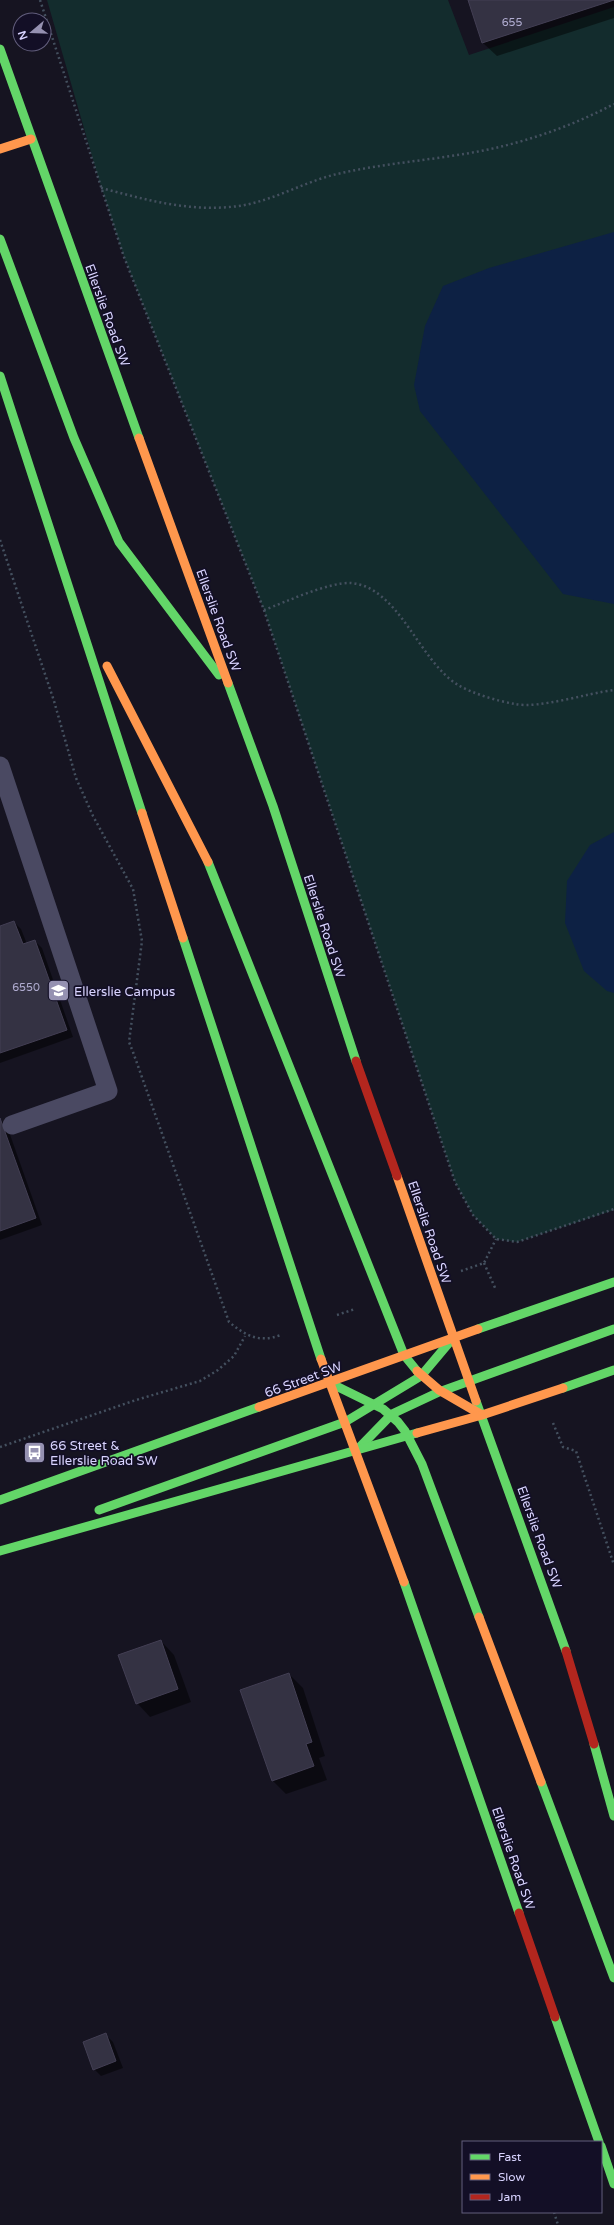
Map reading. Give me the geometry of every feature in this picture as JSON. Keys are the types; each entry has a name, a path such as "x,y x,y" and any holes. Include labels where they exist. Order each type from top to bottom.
{"main road":[{"name":"Ellerslie Road SW","path":"0,49 31,139 273,806 343,1023 469,1381 553,1612 582,1702 614,1816"},
{"path":"0,149 31,139"},
{"path":"0,239 74,438 119,542 232,693"},
{"name":"Ellerslie Road SW","path":"0,376 76,605 307,1317 345,1422 354,1453 385,1528 600,2141"},
{"path":"76,605 211,869 404,1355 421,1376 439,1392 482,1415"},
{"name":"66 Street SW","path":"0,1500 330,1383 404,1355 614,1282"},
{"path":"354,1453 392,1414 439,1392 614,1329"},
{"path":"88,1514 345,1422 421,1376 454,1338"},
{"path":"4,1550 354,1453 482,1415 614,1370"},
{"path":"330,1383 375,1404 392,1414 409,1436 434,1497 614,1978"},
{"path":"4,1550 73,1520"},
{"path":"602,2149 614,2184"}],"lane":[{"path":"0,766 5,795 108,1091 12,1125"}],"path":[{"path":"40,0 124,257 264,610 455,1182 473,1215 496,1239 517,1242 614,1209"},
{"path":"101,188 158,203 200,208 230,207 258,201 333,176 495,148 597,113 614,104"},
{"path":"0,540 54,701 76,778 92,816 133,889 142,941 129,1042 229,1322 245,1336 269,1340"},
{"path":"264,610 319,589 350,583 368,587 383,597 432,659 458,685 495,699 517,705 547,702 614,690"},
{"path":"484,1263 496,1239"},
{"path":"0,1447 136,1400 200,1381 218,1370 234,1356 245,1336"},
{"path":"563,1447 576,1451 614,1565"},
{"path":"554,2213 558,2225"}],"green space":[{"path":"47,0 448,0 469,55 614,7 614,1210 517,1242 496,1239 473,1215 455,1182 264,610 124,257 98,177 52,17 52,12 50,12"}],"water":[{"path":"614,232 614,604 563,594 420,411 414,385 425,326 443,286 489,268"},
{"path":"614,832 614,993 607,991 584,971 565,923 567,881 590,845"}],"building":[{"path":"468,0 614,0 482,43"},
{"path":"14,921 23,944 35,940 67,1030 0,1053 0,926"},
{"path":"0,1118 36,1218 0,1231"},
{"path":"161,1640 178,1689 136,1704 118,1655"},
{"path":"289,1673 312,1742 306,1744 314,1766 272,1781 240,1690"},
{"path":"106,2033 116,2061 93,2070 83,2042"}],"traffic: fast":[{"path":"0,49 139,438"},
{"path":"0,239 74,438 119,542 219,675"},
{"path":"0,376 142,813"},
{"path":"228,683 273,806 356,1061"},
{"path":"208,862 404,1355 417,1371"},
{"path":"183,938 321,1359"},
{"path":"478,1329 614,1282"},
{"path":"355,1452 392,1414 439,1392 614,1329"},
{"path":"99,1510 345,1422 421,1376 453,1338"},
{"path":"563,1388 614,1370"},
{"path":"330,1383 383,1409 398,1422 405,1431 422,1464 479,1617"},
{"path":"476,1401 566,1651"},
{"path":"0,1500 259,1407"},
{"path":"0,1551 417,1433"},
{"path":"404,1582 519,1913"},
{"path":"594,1744 614,1816"},
{"path":"541,1782 614,1978"},
{"path":"555,2017 599,2141"},
{"path":"602,2149 614,2184"}],"traffic: slow":[{"path":"0,149 31,139"},
{"path":"139,438 228,683"},
{"path":"107,666 208,862"},
{"path":"142,813 183,938"},
{"path":"397,1176 476,1401"},
{"path":"259,1407 478,1329"},
{"path":"321,1359 404,1582"},
{"path":"417,1371 439,1390 482,1415"},
{"path":"417,1433 482,1415 563,1388"},
{"path":"479,1617 541,1782"}],"traffic: jam":[{"path":"356,1061 397,1176"},
{"path":"566,1651 594,1744"},
{"path":"519,1913 555,2017"}],"place":[{"name":"Ellerslie Campus","path":"59,991"},
{"name":"66 Street & Ellerslie Road SW","path":"35,1452"}]}
